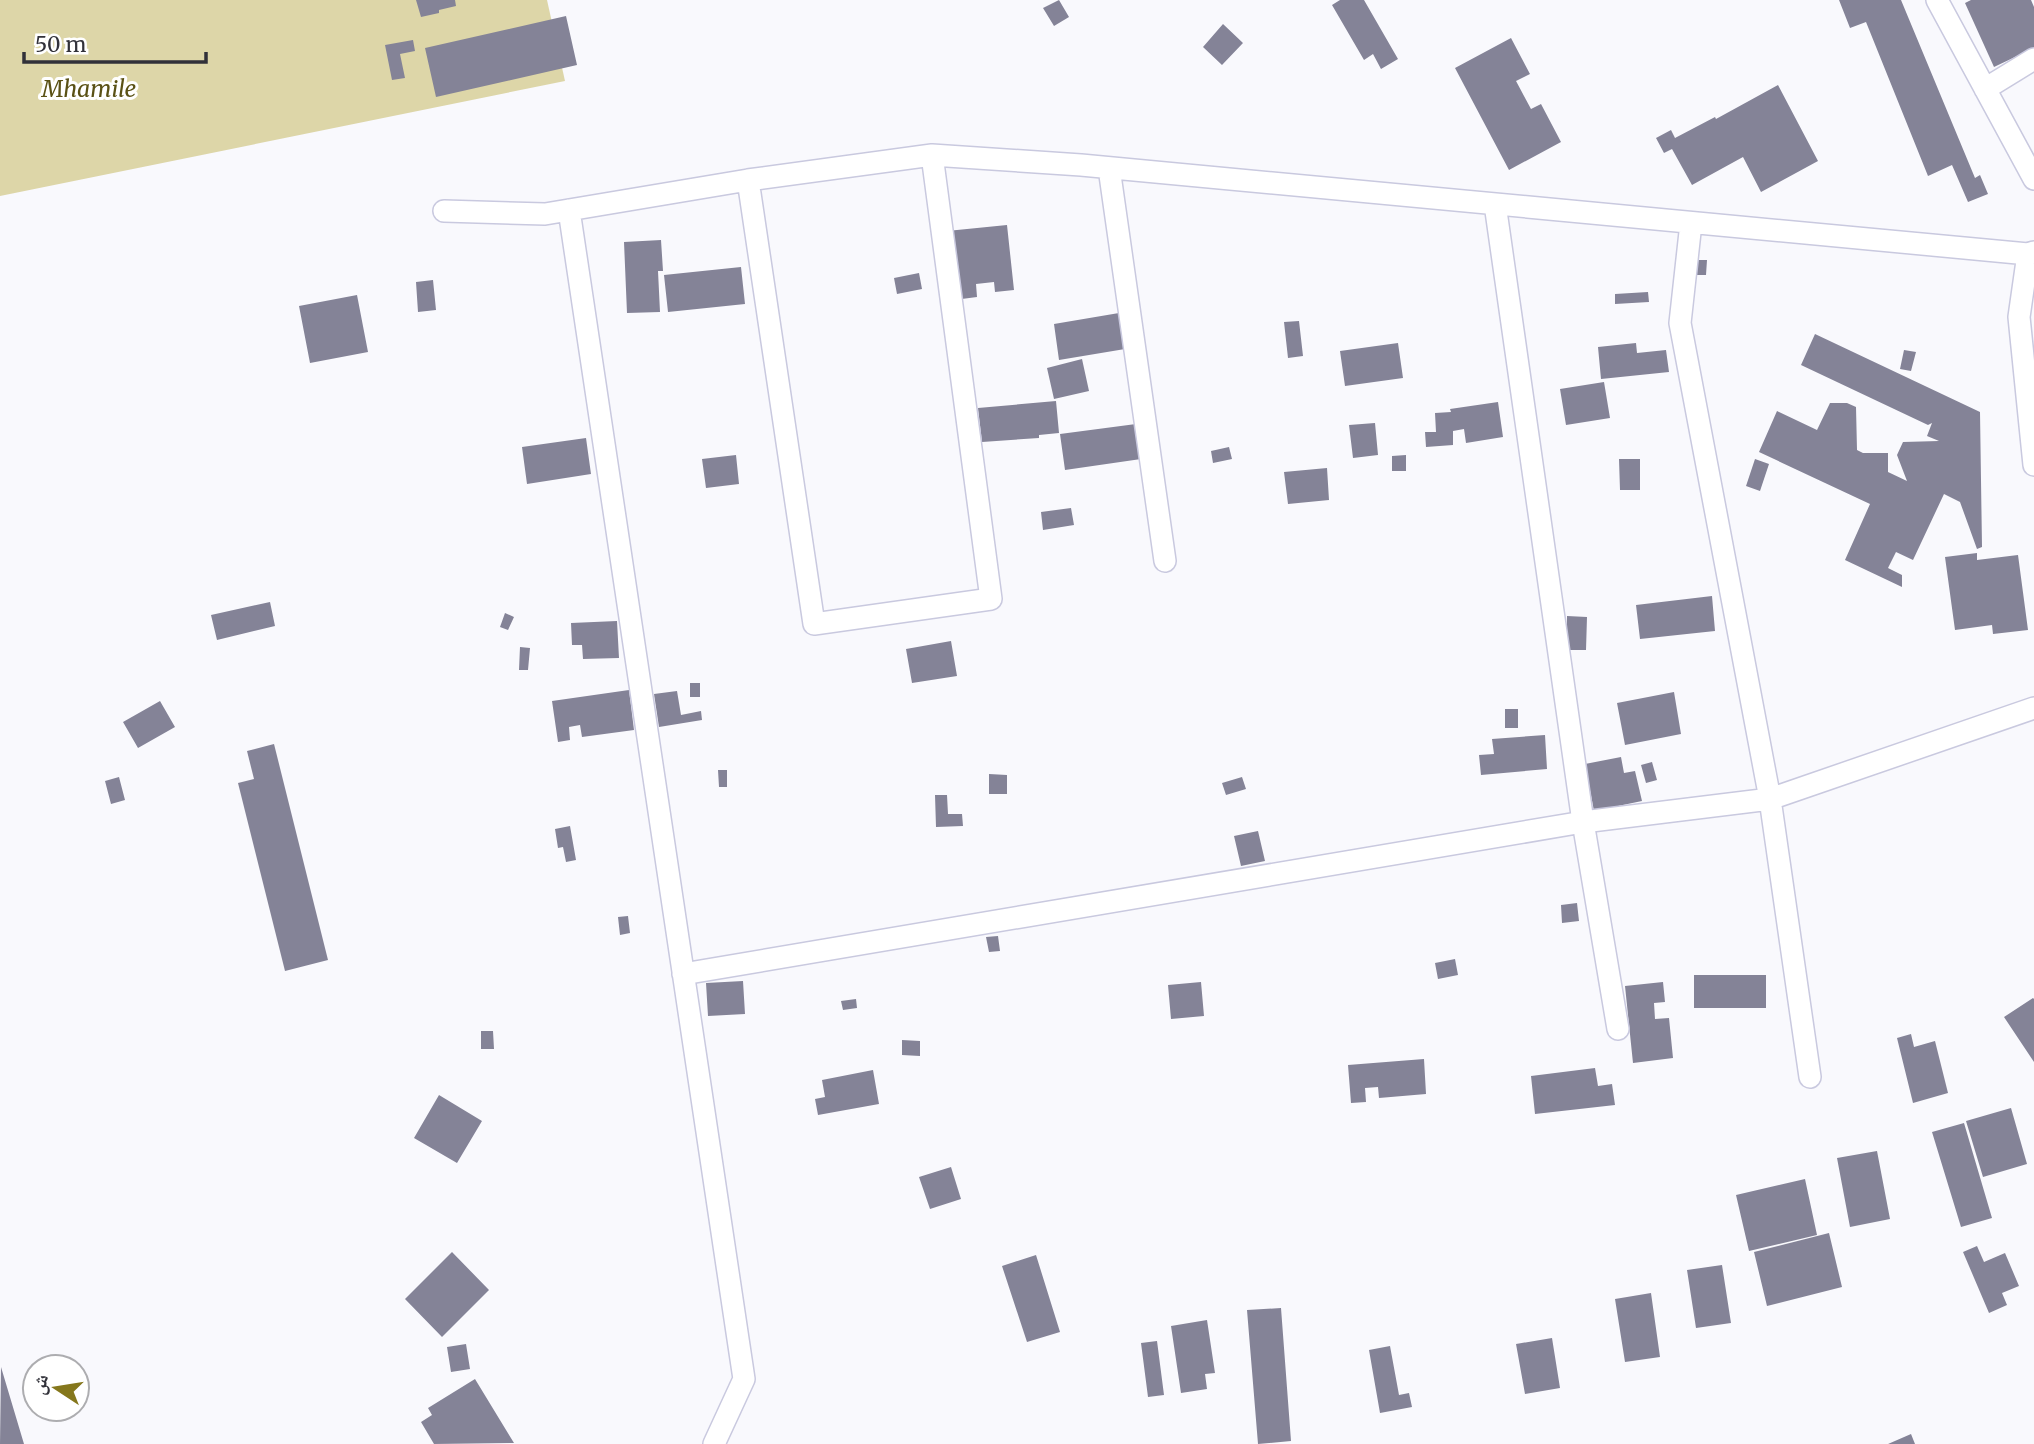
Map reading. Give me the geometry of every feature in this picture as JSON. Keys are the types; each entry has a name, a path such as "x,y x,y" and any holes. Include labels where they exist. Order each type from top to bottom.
{"street":[{"path":"1937,0 2034,179"},
{"path":"1985,89 2034,59"},
{"path":"748,180 814,624 991,599 932,155"},
{"path":"444,211 545,214 748,180 932,155 1109,168 2031,253 2019,317 2034,466"},
{"path":"1109,168 1164,561"},
{"path":"1495,204 1583,822 1618,1029"},
{"path":"569,210 744,1379 714,1444"},
{"path":"1691,223 1680,323 1770,799 1810,1077"},
{"path":"683,974 1583,822 1770,799 2034,708"}],"green space":[{"name":"Mhamile","path":"0,0 547,0 565,81 0,196"}],"building":[{"path":"416,0 455,0 456,6 421,17"},
{"path":"1059,0 1069,17 1054,26 1043,8"},
{"path":"1340,0 1364,0 1398,59 1381,69 1373,54 1364,60 1332,5"},
{"path":"1839,0 1901,0 1975,178 1980,175 1988,194 1968,202 1952,165 1928,176 1866,22 1850,28"},
{"path":"1971,0 2031,0 2034,7 2034,48 1994,67 1965,3"},
{"path":"566,16 577,65 436,97 425,48"},
{"path":"1223,24 1243,43 1222,65 1203,47"},
{"path":"1511,38 1530,74 1516,81 1531,109 1541,104 1561,142 1509,170 1455,68"},
{"path":"413,40 415,51 400,54 405,78 392,80 385,45"},
{"path":"1778,85 1818,161 1761,192 1743,157 1692,185 1672,149 1664,153 1656,138 1671,130 1675,138"},
{"path":"1007,225 1014,290 995,292 994,282 976,284 977,297 954,300 947,231"},
{"path":"661,240 663,271 658,271 660,312 627,313 624,242"},
{"path":"1687,260 1707,260 1706,275 1686,275"},
{"path":"741,267 745,304 668,312 664,275"},
{"path":"919,273 922,289 897,294 894,278"},
{"path":"433,280 436,310 418,312 416,282"},
{"path":"1648,292 1649,302 1615,304 1615,294"},
{"path":"357,295 368,352 310,363 299,306"},
{"path":"1119,313 1125,349 1059,360 1054,324"},
{"path":"1299,321 1303,356 1288,358 1284,322"},
{"path":"1815,334 1980,412 1982,547 1977,549 1960,502 1944,494 1913,560 1896,552 1888,568 1902,575 1902,587 1845,560 1870,504 1759,452 1777,411 1817,430 1830,403 1847,403 1856,407 1857,450 1863,453 1888,453 1888,472 1907,481 1897,455 1903,442 1939,441 1927,436 1932,423 1928,425 1801,365"},
{"path":"1398,343 1403,378 1345,386 1340,351"},
{"path":"1636,343 1637,353 1666,350 1669,372 1601,379 1598,347"},
{"path":"1904,350 1916,352 1911,371 1900,369"},
{"path":"1082,359 1089,391 1054,399 1047,368"},
{"path":"1604,382 1610,418 1566,425 1560,389"},
{"path":"1056,401 1059,433 1039,435 1039,438 982,442 978,408"},
{"path":"1498,402 1503,437 1466,443 1464,429 1453,431 1453,445 1426,447 1425,432 1436,432 1435,413"},
{"path":"1375,423 1378,455 1353,458 1349,425"},
{"path":"1136,424 1141,459 1065,470 1060,434"},
{"path":"586,438 591,474 527,484 522,447"},
{"path":"1229,447 1232,459 1213,463 1211,451"},
{"path":"736,455 739,484 706,488 702,459"},
{"path":"1406,455 1406,471 1392,471 1392,456"},
{"path":"1619,459 1640,459 1640,490 1620,490"},
{"path":"1755,459 1769,464 1760,491 1746,486"},
{"path":"1327,468 1329,500 1288,504 1284,472"},
{"path":"1071,508 1074,525 1043,530 1041,512"},
{"path":"1977,553 1977,560 2018,555 2028,630 1993,634 1992,625 1955,630 1945,557"},
{"path":"1712,596 1715,631 1640,639 1636,605"},
{"path":"270,602 275,626 217,640 211,615"},
{"path":"505,613 514,617 508,630 500,627"},
{"path":"1567,616 1587,617 1586,650 1567,650"},
{"path":"617,621 619,658 583,659 582,645 572,645 571,623"},
{"path":"951,641 957,676 912,683 906,649"},
{"path":"520,647 530,648 528,670 519,670"},
{"path":"690,683 700,683 700,697 690,697"},
{"path":"629,690 634,730 582,737 580,725 569,727 570,740 558,742 552,701"},
{"path":"677,691 681,715 701,711 702,720 659,727 654,694"},
{"path":"1674,692 1681,734 1625,745 1617,703"},
{"path":"160,701 175,727 138,748 123,722"},
{"path":"1505,709 1518,709 1518,728 1505,728"},
{"path":"1545,735 1547,769 1481,775 1479,755 1494,754 1492,739"},
{"path":"274,744 328,960 285,971 238,783 254,779 247,751"},
{"path":"1621,757 1624,773 1635,771 1642,801 1594,811 1585,764"},
{"path":"1652,762 1657,780 1646,783 1641,765"},
{"path":"718,770 727,770 727,787 719,787"},
{"path":"989,774 1007,775 1007,794 989,794"},
{"path":"119,777 125,800 111,804 105,781"},
{"path":"1242,777 1246,789 1226,795 1222,783"},
{"path":"935,795 947,795 948,814 962,814 963,826 936,827"},
{"path":"570,826 576,860 566,862 563,847 558,848 555,829"},
{"path":"1258,831 1265,861 1241,866 1234,836"},
{"path":"1577,903 1579,921 1562,923 1561,905"},
{"path":"628,916 630,933 620,935 618,917"},
{"path":"998,936 1000,951 989,952 986,937"},
{"path":"1455,959 1458,975 1438,979 1435,963"},
{"path":"1694,975 1766,975 1766,1008 1694,1008"},
{"path":"743,981 745,1014 708,1016 706,983"},
{"path":"1201,982 1204,1016 1171,1019 1168,985"},
{"path":"1663,982 1665,1002 1654,1003 1655,1019 1669,1018 1673,1058 1633,1063 1625,986"},
{"path":"856,999 857,1008 843,1010 841,1001"},
{"path":"2034,999 2034,1062 2004,1017"},
{"path":"481,1031 493,1031 494,1049 481,1049"},
{"path":"1911,1034 1914,1047 1935,1041 1948,1093 1913,1103 1897,1038"},
{"path":"902,1040 920,1041 920,1056 902,1055"},
{"path":"1424,1059 1426,1094 1379,1098 1378,1087 1365,1088 1366,1102 1351,1103 1348,1065"},
{"path":"1595,1068 1598,1086 1612,1084 1615,1105 1535,1114 1531,1076"},
{"path":"873,1070 879,1104 818,1115 815,1099 825,1097 822,1080"},
{"path":"439,1095 482,1121 457,1163 414,1138"},
{"path":"2011,1108 2027,1164 1983,1177 1966,1121"},
{"path":"1964,1123 1992,1218 1961,1227 1932,1132"},
{"path":"1877,1151 1890,1219 1850,1227 1837,1158"},
{"path":"951,1167 961,1199 930,1209 919,1177"},
{"path":"1805,1179 1817,1235 1749,1251 1736,1195"},
{"path":"1829,1233 1842,1287 1767,1306 1754,1252"},
{"path":"1977,1246 1984,1262 2005,1253 2019,1286 2002,1293 2007,1305 1989,1313 1963,1252"},
{"path":"452,1252 489,1290 442,1337 405,1299"},
{"path":"1036,1255 1060,1332 1027,1342 1002,1266"},
{"path":"1722,1265 1731,1323 1696,1328 1687,1270"},
{"path":"1651,1293 1660,1357 1625,1362 1615,1299"},
{"path":"1281,1308 1291,1441 1258,1444 1247,1310"},
{"path":"1207,1320 1215,1373 1205,1374 1207,1389 1181,1393 1171,1326"},
{"path":"1552,1338 1560,1388 1525,1394 1516,1344"},
{"path":"1157,1341 1164,1395 1148,1397 1141,1343"},
{"path":"466,1344 470,1369 451,1372 447,1347"},
{"path":"1390,1346 1399,1395 1409,1393 1412,1407 1380,1413 1369,1350"},
{"path":"1,1367 24,1444 0,1444"},
{"path":"475,1379 514,1443 434,1444 421,1422 432,1415 428,1408"},
{"path":"1911,1434 1915,1444 1888,1444"}]}
